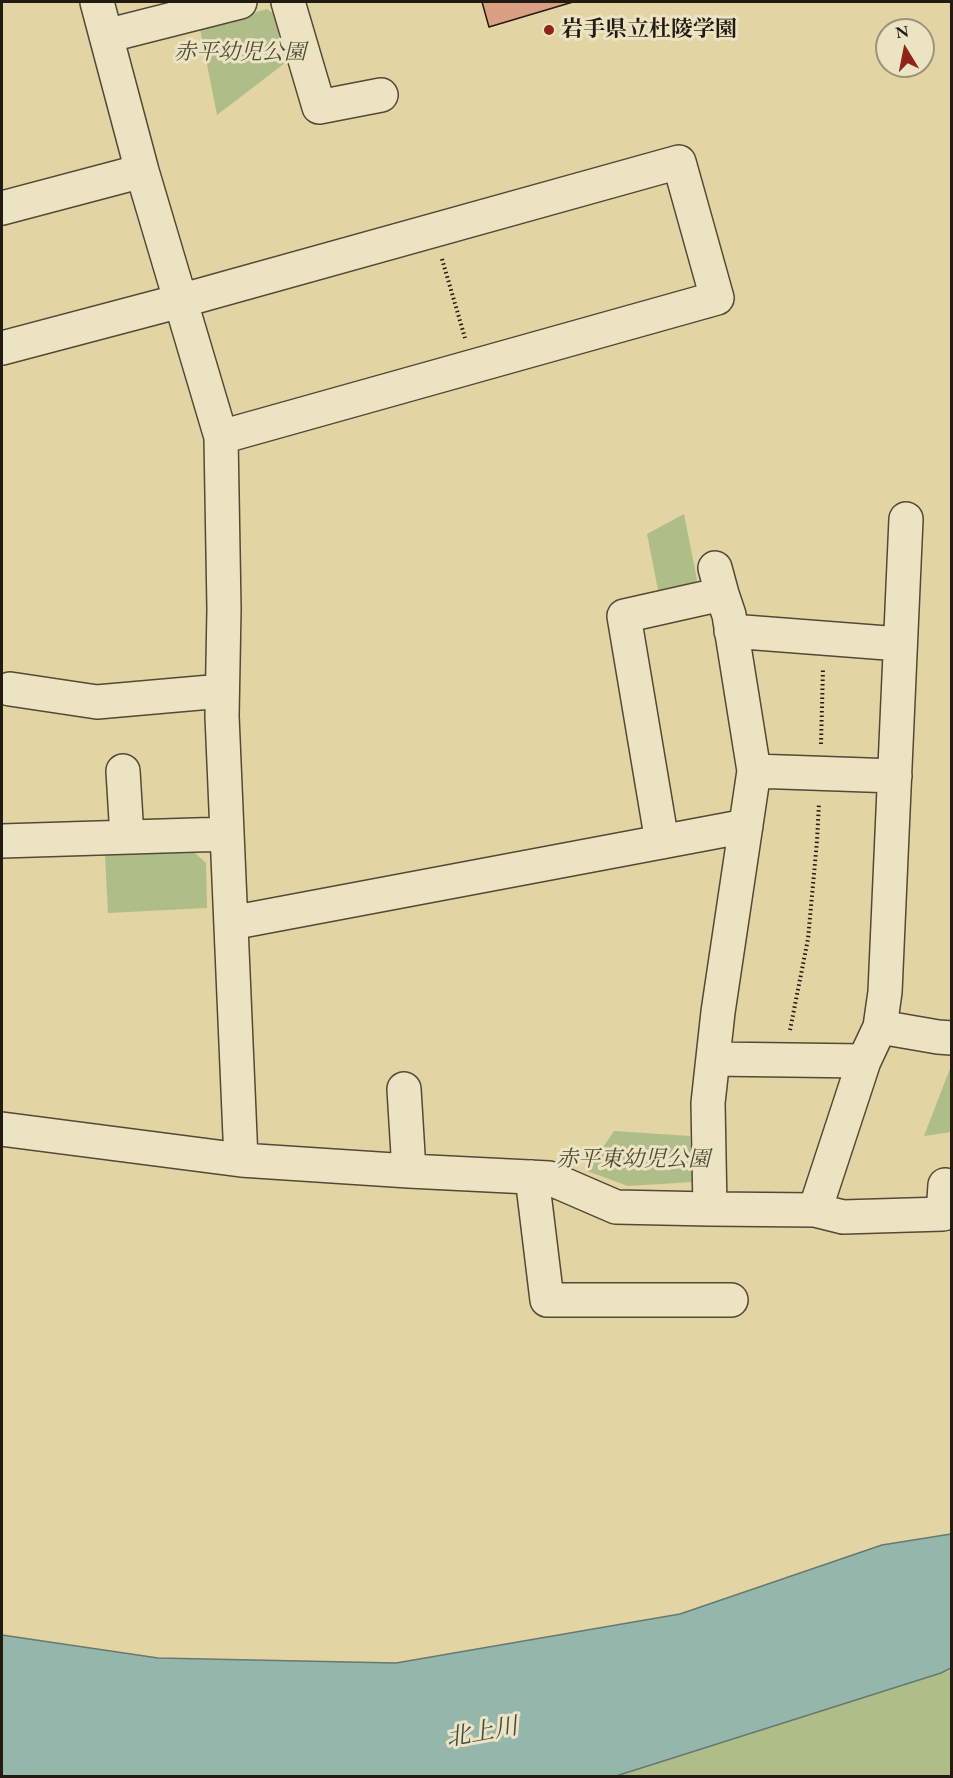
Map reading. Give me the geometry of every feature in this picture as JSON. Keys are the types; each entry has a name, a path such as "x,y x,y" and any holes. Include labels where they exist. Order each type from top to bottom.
{"street":[{"path":"97,2 142,171 221,437 224,609 222,716 241,1161"},
{"path":"106,36 240,2"},
{"path":"288,2 319,107 381,95"},
{"path":"2,348 180,301 679,162 717,298 221,437"},
{"path":"2,208 142,171"},
{"path":"815,1210 864,1061 880,1027 885,992 906,519"},
{"path":"662,842 624,616 719,581 729,615 754,771 718,1012 708,1103 710,1209"},
{"path":"731,631 900,644"},
{"path":"10,689 97,702 222,691"},
{"path":"123,771 127,837"},
{"path":"754,771 895,776"},
{"path":"231,923 746,826"},
{"path":"2,841 227,834"},
{"path":"880,1027 951,1038"},
{"path":"713,1059 864,1061"},
{"path":"404,1089 409,1171"},
{"path":"2,1129 241,1161 549,1178 616,1207 815,1210 843,1217 944,1214 945,1185"},
{"path":"532,1177 547,1300 731,1300"}],"path":[{"path":"434,229 473,366"},
{"path":"784,1060 808,939 818,841 823,663"}],"green space":[{"name":"赤平幼児公園","path":"267,9 274,14 285,63 217,115 200,29"},
{"path":"684,514 697,580 695,583 658,590 647,534"},
{"path":"195,853 206,863 207,908 108,913 105,855"},
{"path":"951,1066 951,1132 924,1136"},
{"name":"赤平東幼児公園","path":"614,1131 690,1136 693,1182 628,1186 587,1171"},
{"path":"951,1670 951,1776 616,1776 941,1673"}],"water":[{"name":"北上川","path":"951,1534 951,1668 616,1776 2,1776 2,1635 158,1658 396,1663 680,1614 882,1545"}],"building":[{"path":"482,2 573,2 489,27"}],"place":[{"name":"岩手県立杜陵学園","path":"549,30"}]}
